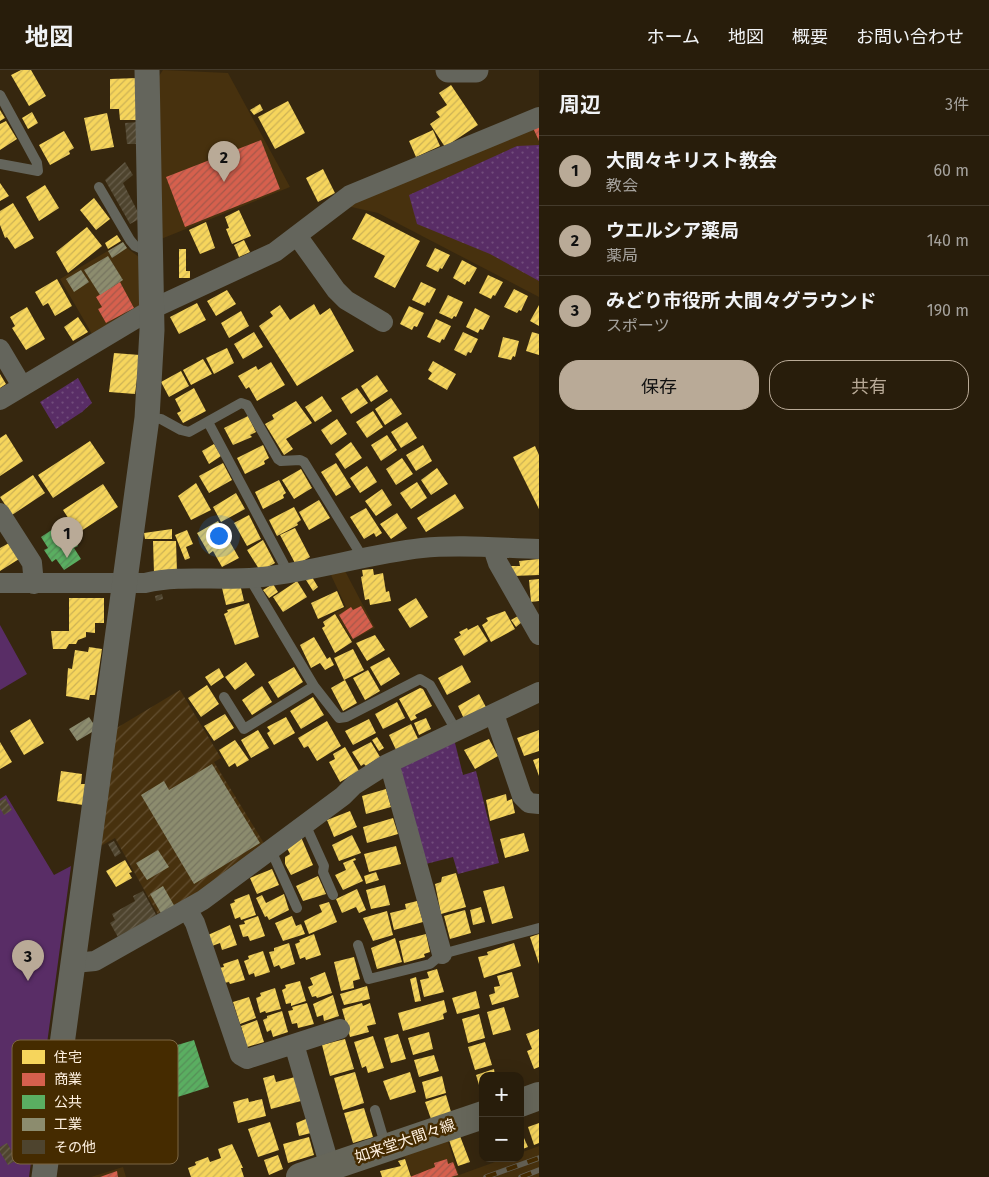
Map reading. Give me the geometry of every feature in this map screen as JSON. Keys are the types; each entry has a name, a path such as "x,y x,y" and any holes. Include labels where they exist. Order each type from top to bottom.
{"main road":[{"path":"524,1102 539,1096"},
{"name":"如来堂大間々線","path":"300,1177 479,1116"}],"street":[{"path":"63,1040 147,418 152,309 152,253 147,70"},
{"path":"448,70 476,70"},
{"path":"0,400 152,309 258,261 298,237 350,195 539,117"},
{"path":"298,237 336,290 346,300 383,322"},
{"path":"0,349 22,386"},
{"path":"0,513 32,563 34,584"},
{"path":"0,583 124,583 206,578 250,578 289,574 363,558 429,547 539,549"},
{"path":"492,548 498,563 539,636"},
{"path":"74,963 95,961 187,910 217,890 354,785 387,764 539,692"},
{"path":"494,714 522,796 529,803 539,804"},
{"path":"387,764 392,773 442,954"},
{"path":"187,910 194,923 240,1055 247,1059 340,1029"},
{"path":"294,1044 330,1167"},
{"path":"44,1177 46,1164"}],"lane":[{"path":"0,95 38,163 38,171 0,164"},
{"path":"99,187 130,240 135,246 152,253"},
{"path":"147,418 161,419 185,432 208,422 241,403 247,405 278,459 281,461 300,460 304,462 363,558"},
{"path":"208,422 289,574"},
{"path":"250,578 314,686 335,715 342,718 420,679 426,680 457,732"},
{"path":"224,697 244,729 314,686"},
{"path":"305,824 324,866 323,872 333,895"},
{"path":"270,848 297,908"},
{"path":"358,944 369,979 430,964 442,954 539,928"},
{"path":"375,1110 386,1148"}],"shaded area":[{"path":"163,70 228,73 290,187 161,239 157,79"},
{"path":"539,124 539,297 378,213 347,206"},
{"path":"539,145 539,281 490,254 417,224 409,195 517,146"},
{"path":"123,242 127,248 143,260 143,297 138,307 92,334 60,279"},
{"path":"78,378 92,403 56,429 40,402"},
{"path":"344,569 375,628 352,640 335,613 346,607 330,573"},
{"path":"0,625 27,674 0,690"},
{"path":"180,690 221,758 214,762 265,845 160,918 115,838 99,847 115,729"},
{"path":"454,739 463,775 476,771 499,863 458,874 453,857 422,865 399,767"},
{"path":"6,795 54,875 71,866 48,1040 12,1040 12,1164 31,1164 29,1177 0,1177 0,799"},
{"path":"447,1139 459,1175 495,1162 524,1162 524,1152 539,1146 539,1177 412,1177 403,1153"},
{"path":"123,1167 126,1177 91,1177"}],"building: 住宅":[{"path":"21,70 31,70 46,96 29,106 11,75"},
{"path":"137,78 137,120 120,120 119,109 110,109 110,79"},
{"path":"451,85 478,125 445,147 430,124 440,117 436,112 447,105 439,93"},
{"path":"288,101 305,133 275,149 258,117"},
{"path":"260,104 263,110 254,115 250,110"},
{"path":"0,110 5,118 0,121"},
{"path":"32,112 38,123 28,129 22,118"},
{"path":"107,113 114,147 91,151 84,118"},
{"path":"6,121 17,139 0,150 0,124"},
{"path":"433,130 440,146 416,157 409,141"},
{"path":"64,131 74,148 69,151 70,154 50,165 39,145"},
{"path":"323,169 335,193 318,202 306,178"},
{"path":"0,183 9,196 0,201"},
{"path":"45,185 59,208 39,221 26,197"},
{"path":"94,198 110,219 96,230 80,210"},
{"path":"13,203 34,238 15,249 7,237 5,238 0,225 0,211"},
{"path":"239,210 251,236 232,244 226,229 229,228 225,217"},
{"path":"366,213 420,241 395,288 374,277 385,256 352,239"},
{"path":"206,222 215,248 200,254 189,230"},
{"path":"87,227 102,246 68,273 56,252"},
{"path":"117,235 121,241 108,249 105,243"},
{"path":"244,240 250,252 239,257 234,245"},
{"path":"435,248 450,255 442,269 440,268 438,272 426,266"},
{"path":"179,249 186,249 186,271 190,271 190,278 179,278"},
{"path":"462,260 477,268 469,282 467,281 465,285 453,278"},
{"path":"488,275 503,282 495,296 493,295 491,299 479,293"},
{"path":"57,279 72,306 55,316 48,303 43,306 35,292"},
{"path":"421,282 436,289 429,303 427,302 425,306 412,300"},
{"path":"514,289 528,296 521,311 519,310 517,313 504,307"},
{"path":"227,290 236,304 216,316 207,301"},
{"path":"448,295 463,302 456,317 454,316 452,319 439,313"},
{"path":"197,303 206,320 179,334 170,317"},
{"path":"314,304 320,315 330,308 354,351 297,386 259,326 273,316 270,312 280,305 290,320"},
{"path":"539,305 539,326 530,321"},
{"path":"409,306 424,313 417,327 414,326 412,330 400,324"},
{"path":"27,307 45,339 26,350 12,328 15,326 10,317"},
{"path":"475,308 490,316 483,330 480,329 478,333 466,327"},
{"path":"241,311 249,326 229,338 221,323"},
{"path":"78,317 88,332 73,341 64,327"},
{"path":"436,319 451,326 444,340 442,339 440,343 427,337"},
{"path":"254,332 263,347 243,359 234,344"},
{"path":"463,332 478,339 471,353 468,352 466,356 454,350"},
{"path":"532,332 539,334 539,355 526,351"},
{"path":"503,337 519,341 515,357 513,356 511,360 498,357"},
{"path":"227,348 234,363 214,374 206,358"},
{"path":"114,353 140,355 135,394 109,392"},
{"path":"203,359 212,374 191,385 183,370"},
{"path":"433,361 456,374 447,390 428,379 432,373 428,370"},
{"path":"271,362 285,385 257,401 249,387 246,389 238,376 256,366 258,370"},
{"path":"181,371 189,386 169,397 161,382"},
{"path":"0,374 6,384 0,388"},
{"path":"377,375 388,391 371,402 361,386"},
{"path":"194,388 206,411 183,423 177,413 181,411 175,399"},
{"path":"357,388 368,403 351,414 341,398"},
{"path":"322,396 332,411 315,422 305,407"},
{"path":"391,398 402,414 385,425 375,409"},
{"path":"296,401 312,423 286,439 293,449 284,455 265,424 274,419 272,415"},
{"path":"373,411 383,427 367,438 356,422"},
{"path":"248,416 256,432 250,435 252,437 233,445 224,428"},
{"path":"337,419 347,434 331,445 321,430"},
{"path":"407,422 417,438 401,448 391,432"},
{"path":"6,434 23,461 0,476 0,438"},
{"path":"387,435 397,450 381,461 371,445"},
{"path":"90,441 105,463 53,498 38,475"},
{"path":"351,442 362,458 345,469 335,454"},
{"path":"214,444 221,456 209,464 202,451"},
{"path":"263,445 269,458 264,461 265,464 245,474 237,458"},
{"path":"423,445 432,461 416,471 406,455"},
{"path":"535,446 539,455 539,509 513,457"},
{"path":"402,458 413,474 396,485 386,469"},
{"path":"223,463 232,480 209,493 199,476"},
{"path":"336,463 351,487 336,496 321,472"},
{"path":"367,466 377,482 360,493 350,478"},
{"path":"437,468 448,484 431,495 421,480"},
{"path":"301,469 312,488 294,499 282,480"},
{"path":"33,475 45,493 12,515 0,497"},
{"path":"279,480 286,493 283,495 284,498 263,509 255,492"},
{"path":"417,482 427,498 411,509 400,493"},
{"path":"196,483 211,510 191,520 178,496"},
{"path":"103,484 118,507 78,533 63,510"},
{"path":"382,489 392,505 376,516 365,501"},
{"path":"236,493 245,509 221,522 213,507"},
{"path":"455,494 464,508 426,532 417,518"},
{"path":"319,500 330,518 309,530 299,512"},
{"path":"294,507 301,520 297,523 298,525 277,536 269,520"},
{"path":"366,508 382,533 376,537 374,533 364,539 350,517"},
{"path":"397,513 407,528 391,539 380,524"},
{"path":"249,515 261,539 247,546 234,523"},
{"path":"218,521 239,558 222,567 213,551 209,554 197,533"},
{"path":"295,528 310,557 296,565 280,535"},
{"path":"172,529 172,539 145,539 144,533"},
{"path":"187,530 193,544 186,547 190,558 185,560 175,535"},
{"path":"263,540 275,563 262,570 259,569 247,550"},
{"path":"153,541 176,541 177,572 154,573"},
{"path":"9,543 19,559 0,571 0,548"},
{"path":"539,559 539,575 513,576 510,566 520,566 519,561"},
{"path":"373,569 374,575 383,573 386,592 389,591 391,601 370,605 369,599 365,600 361,577 363,576 362,570"},
{"path":"312,577 318,587 313,591 306,580"},
{"path":"539,579 539,601 531,602 529,580"},
{"path":"297,581 307,597 283,612 273,597"},
{"path":"240,584 244,601 226,605 222,588"},
{"path":"273,584 278,592 269,598 263,590"},
{"path":"337,591 344,607 318,619 311,603"},
{"path":"69,598 104,598 104,623 95,623 95,633 86,632 86,637 78,640 76,644 69,644 66,649 53,649 51,631 69,631"},
{"path":"416,598 428,617 410,628 398,609"},
{"path":"249,603 259,637 235,645 224,614 228,612 227,610"},
{"path":"505,611 515,629 491,642 482,625 488,621 486,618"},
{"path":"335,614 352,642 335,653 322,628 325,626 323,622"},
{"path":"518,616 522,622 516,627 511,620"},
{"path":"478,625 488,641 464,656 454,639 461,635 459,632"},
{"path":"375,635 385,650 367,661 356,643"},
{"path":"314,637 327,659 330,657 334,665 325,670 320,663 311,668 300,645"},
{"path":"89,647 102,649 95,695 90,695 89,700 66,696 68,668 72,669 75,650 88,652"},
{"path":"353,649 364,670 344,680 334,658"},
{"path":"389,657 400,674 381,686 370,667"},
{"path":"246,662 255,675 235,690 225,677"},
{"path":"462,665 471,682 447,695 438,678"},
{"path":"294,667 303,682 278,698 268,682"},
{"path":"219,668 224,677 211,686 205,677"},
{"path":"368,670 380,691 365,700 353,678"},
{"path":"345,680 357,703 343,711 331,688"},
{"path":"207,685 219,704 201,717 188,698"},
{"path":"262,686 272,702 252,715 242,700"},
{"path":"420,688 423,689 432,706 415,715 417,718 411,721 399,699"},
{"path":"479,694 487,709 465,721 458,706"},
{"path":"313,697 324,715 301,729 290,711"},
{"path":"397,702 405,718 383,729 375,714"},
{"path":"225,714 234,728 214,741 204,726"},
{"path":"286,717 295,733 274,745 267,733 270,731 267,727"},
{"path":"426,718 431,729 419,735 414,723"},
{"path":"30,719 44,743 24,755 10,731"},
{"path":"369,719 376,733 353,745 345,731"},
{"path":"327,721 341,746 317,761 308,746 304,748 298,738"},
{"path":"411,724 419,741 397,752 389,735"},
{"path":"258,730 269,748 251,758 241,740"},
{"path":"539,730 539,751 524,756 517,738"},
{"path":"377,737 384,748 379,751 372,740"},
{"path":"489,739 498,756 475,769 464,750"},
{"path":"235,740 249,760 237,767 235,763 229,767 219,750"},
{"path":"0,742 12,762 0,769"},
{"path":"371,742 380,757 366,766 364,764 361,766 352,752"},
{"path":"345,747 359,771 340,782 329,762 335,759 333,754"},
{"path":"539,758 539,776 533,760"},
{"path":"61,771 82,774 81,784 86,784 83,805 57,801"},
{"path":"386,789 391,807 366,814 362,796"},
{"path":"506,794 507,801 512,799 515,813 490,821 486,800"},
{"path":"350,811 357,827 334,837 327,820"},
{"path":"393,818 398,834 367,843 363,827"},
{"path":"524,833 529,851 505,858 500,839"},
{"path":"352,835 361,853 339,861 332,845"},
{"path":"301,837 313,865 291,875 285,864 285,857 290,854 285,844"},
{"path":"396,846 401,864 369,872 364,854"},
{"path":"355,858 356,860 353,861 363,881 343,890 335,875 346,870 343,863"},
{"path":"125,860 132,872 129,873 132,878 116,887 106,871"},
{"path":"272,869 279,885 257,894 250,878"},
{"path":"376,872 379,880 366,884 364,876"},
{"path":"456,873 466,907 441,914 435,884 441,882 442,877"},
{"path":"318,876 326,894 303,901 296,886"},
{"path":"385,885 390,905 371,909 366,890"},
{"path":"504,886 513,918 492,924 483,891"},
{"path":"357,889 366,910 359,913 356,907 342,913 336,899"},
{"path":"249,894 256,915 241,920 240,917 235,919 230,904 235,902 234,900"},
{"path":"284,894 289,910 269,920 267,916 265,917 256,898 262,895 266,903"},
{"path":"417,901 423,922 394,930 390,913 406,909 405,904"},
{"path":"329,902 337,922 309,934 304,921 322,912 319,905"},
{"path":"481,907 485,922 473,925 470,910"},
{"path":"465,910 471,933 450,939 444,916"},
{"path":"387,911 393,935 373,941 363,918"},
{"path":"258,916 265,936 250,941 248,936 243,937 239,925 245,924 244,921"},
{"path":"292,916 296,926 301,924 305,934 283,941 275,923"},
{"path":"230,925 237,945 222,950 220,943 212,946 208,935"},
{"path":"314,934 321,955 306,960 305,957 300,959 295,944 300,942 299,940"},
{"path":"426,934 430,952 424,954 425,957 404,963 399,941"},
{"path":"539,934 539,964 530,937"},
{"path":"395,938 402,962 377,969 371,948"},
{"path":"289,943 295,964 281,969 279,965 274,967 269,952 274,951 274,948"},
{"path":"514,943 521,966 484,978 478,957 488,955 487,952"},
{"path":"263,951 270,972 255,977 254,973 249,975 244,961 249,959 248,956"},
{"path":"354,957 360,979 353,981 354,988 341,991 334,962"},
{"path":"238,959 245,980 230,984 229,982 224,983 219,968 224,967 223,964"},
{"path":"437,969 444,992 424,997 420,980 429,978 427,972"},
{"path":"325,972 332,993 317,998 316,996 312,997 308,987 313,985 310,978"},
{"path":"512,972 519,997 492,1005 489,995 495,993 494,987 500,986 497,976"},
{"path":"416,977 421,1001 415,1002 410,979"},
{"path":"300,981 306,1001 291,1006 291,1003 286,1004 282,990 286,988 285,985"},
{"path":"367,986 370,999 344,1005 340,994"},
{"path":"275,988 281,1009 260,1013 256,998 261,996 260,993"},
{"path":"476,991 480,1008 457,1014 452,998"},
{"path":"333,995 339,1016 324,1021 323,1015 317,1017 313,1004"},
{"path":"249,997 256,1018 240,1024 233,1002"},
{"path":"444,1000 447,1012 443,1014 444,1019 403,1031 398,1013"},
{"path":"307,1003 314,1024 298,1028 297,1023 292,1024 288,1011 293,1010 292,1007"},
{"path":"362,1003 363,1006 370,1003 376,1024 367,1026 369,1032 350,1037 342,1009"},
{"path":"504,1007 511,1030 493,1035 487,1012"},
{"path":"282,1011 288,1032 273,1037 271,1030 267,1032 263,1020 267,1016"},
{"path":"479,1014 485,1038 468,1043 462,1019"},
{"path":"257,1020 264,1042 247,1047 241,1026"},
{"path":"539,1029 539,1067 534,1069 527,1051 532,1049 526,1034"},
{"path":"429,1032 433,1049 413,1055 408,1038"},
{"path":"398,1034 406,1059 391,1063 384,1038"},
{"path":"373,1036 384,1068 368,1073 366,1066 362,1068 354,1042"},
{"path":"345,1039 354,1069 330,1076 322,1045"},
{"path":"485,1042 492,1065 475,1070 468,1047"},
{"path":"434,1055 439,1071 419,1077 414,1060"},
{"path":"355,1072 364,1103 343,1110 334,1078"},
{"path":"410,1072 416,1092 390,1100 383,1081"},
{"path":"479,1074 479,1085 476,1075"},
{"path":"274,1075 276,1082 295,1077 301,1101 271,1109 263,1078"},
{"path":"442,1076 446,1093 426,1099 422,1082"},
{"path":"446,1095 451,1112 431,1119 425,1102"},
{"path":"248,1098 249,1102 262,1099 266,1116 238,1123 233,1102"},
{"path":"364,1108 373,1137 353,1143 344,1113"},
{"path":"306,1119 311,1133 299,1136 296,1123"},
{"path":"270,1122 279,1150 258,1157 248,1129"},
{"path":"539,1123 539,1143 534,1145 528,1127"},
{"path":"460,1136 470,1162 458,1166 449,1140"},
{"path":"309,1137 314,1155 288,1163 283,1144"},
{"path":"524,1138 528,1147 524,1148"},
{"path":"232,1144 243,1168 241,1168 244,1177 191,1177 188,1168 196,1165 195,1162 208,1157 210,1162 221,1158 218,1149"},
{"path":"278,1155 283,1169 269,1175 264,1160"},
{"path":"405,1159 411,1177 382,1177 380,1171 401,1166 398,1161"}],"building: 商業":[{"path":"539,125 539,141 533,128"},
{"path":"261,140 280,189 185,227 166,177"},
{"path":"120,282 134,308 106,323 98,309 102,307 96,297"},
{"path":"361,606 373,627 353,639 339,615 351,607 353,610"},
{"path":"447,1159 448,1164 453,1162 458,1175 451,1177 410,1177 435,1167 434,1163"},
{"path":"117,1171 118,1177 100,1177"}],"building: 公共":[{"path":"59,525 66,536 70,534 78,546 74,548 81,559 64,570 56,559 52,562 44,550 48,548 41,537"},
{"path":"194,1040 209,1087 178,1097 178,1045"}],"building: 工業":[{"path":"123,242 127,248 112,258 108,251"},
{"path":"108,256 123,280 100,295 84,270"},
{"path":"81,270 89,282 74,292 66,279"},
{"path":"89,717 97,729 77,741 69,729"},
{"path":"212,764 260,843 194,884 141,795 164,781 169,790"},
{"path":"158,850 169,867 147,880 136,863"},
{"path":"163,886 175,907 162,915 150,894"}],"building: その他":[{"path":"139,122 138,144 127,144 125,123"},
{"path":"125,162 133,175 123,183 141,218 130,224 105,180"},
{"path":"162,594 163,599 156,601 155,596"},
{"path":"5,798 12,810 4,815 0,808 0,801"},
{"path":"114,841 121,853 115,857 108,844"},
{"path":"143,891 158,918 119,939 110,923 115,920 112,914 135,901 133,896"},
{"path":"7,1143 12,1152 12,1163 8,1165 0,1152 0,1147"}],"railway":[{"path":"486,1177 539,1158"},
{"path":"521,1177 539,1170"}],"place":[{"name":"ウエルシア薬局","path":"224,182"},
{"name":"大間々キリスト教会","path":"67,558"},
{"name":"みどり市役所 大間々グラウンド","path":"28,981"}]}
